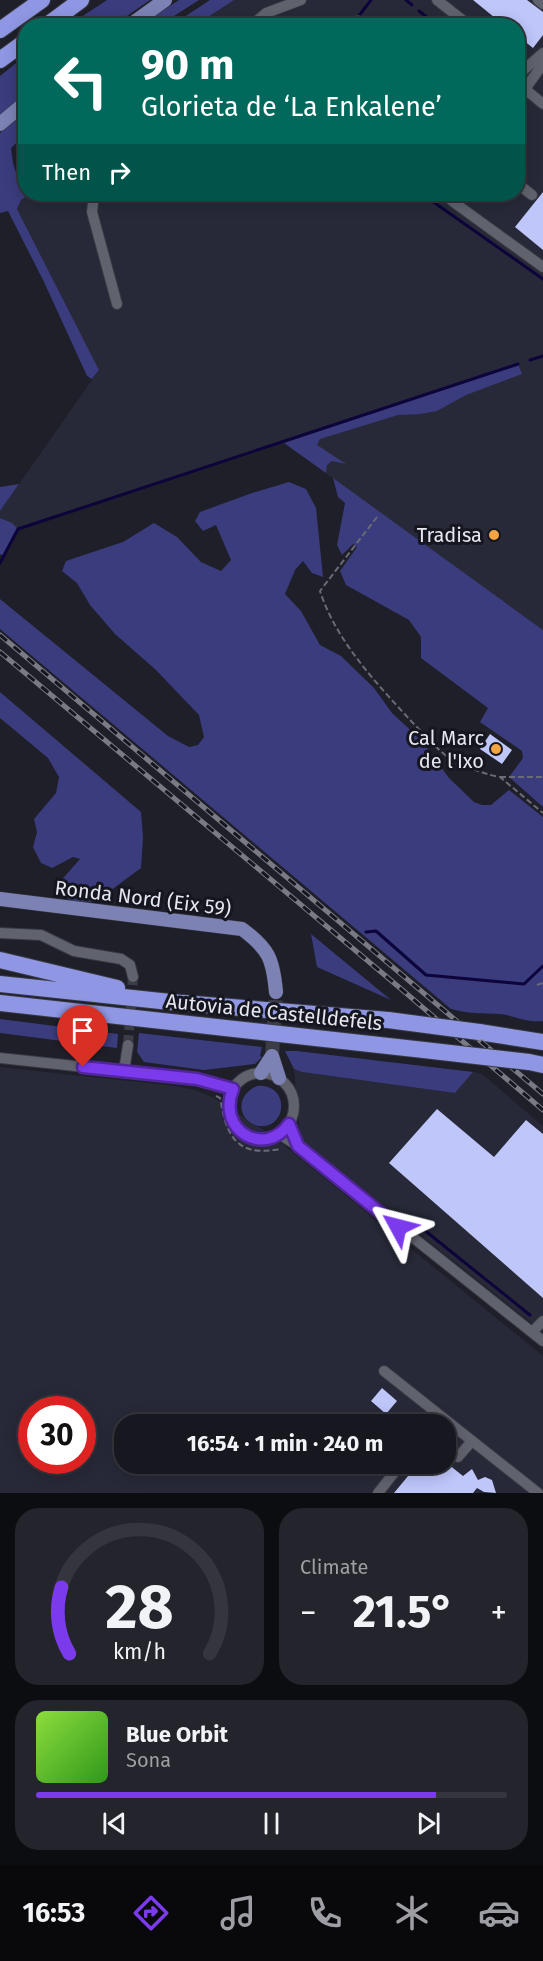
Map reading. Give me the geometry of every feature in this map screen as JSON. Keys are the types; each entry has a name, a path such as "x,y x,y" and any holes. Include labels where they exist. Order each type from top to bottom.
{"highway":[{"path":"0,30 42,0"},
{"path":"57,18 81,0"},
{"path":"0,60 18,46"},
{"path":"0,960 170,1002"},
{"name":"Autovia de Castelldefels","path":"0,984 170,1002 388,1020 543,1042"},
{"name":"Autovia de Castelldefels","path":"0,1003 536,1064"}],"main road":[{"path":"140,18 165,0"},
{"path":"0,124 18,109"},
{"name":"Ronda Nord (Eix 59)","path":"0,899 242,929 260,942 269,955 276,992"},
{"path":"261,1073 272,1056 279,1078"}],"street":[{"path":"260,18 266,13 298,0"},
{"path":"437,0 460,18"},
{"path":"538,0 543,4"},
{"path":"525,69 543,53"},
{"path":"543,64 525,89 543,104"},
{"path":"525,189 532,195"},
{"path":"93,201 92,212 117,304"},
{"path":"452,201 543,267"},
{"path":"0,933 41,935 74,951 121,959 130,966 133,977"},
{"path":"124,1071 128,1045"},
{"path":"0,1058 197,1079 233,1089"},
{"path":"261,1073 245,1077 233,1089 228,1109 236,1128 253,1138 263,1139 279,1134 289,1124 294,1106 293,1095 279,1078"},
{"path":"289,1124 298,1146"},
{"path":"279,1134 298,1146 543,1341"},
{"path":"532,1332 543,1321"},
{"path":"384,1371 538,1493"},
{"path":"456,1456 472,1441"},
{"path":"378,1493 393,1474"}],"path":[{"path":"377,517 320,591 341,636 393,701 436,748 454,761 492,776 543,777"},
{"path":"500,777 543,813"},
{"path":"537,985 543,983"},
{"path":"210,1094 220,1098 225,1125 235,1140 252,1150 284,1149"}],"shaded area":[{"path":"107,0 150,0 124,18 80,18"},
{"path":"179,0 199,0 171,18 152,18"},
{"path":"210,0 234,0 207,18 183,18"},
{"name":"Tradisa","path":"234,0 543,0 543,630 284,443 18,529 0,518 0,511 99,370 17,209 21,201 525,201 525,18 207,18"},
{"path":"18,62 18,101 0,116 0,76"},
{"path":"18,116 18,142 11,148 18,179 18,201 21,201 17,209 99,370 92,379 87,376 44,282 8,211 0,213 0,133"},
{"path":"518,364 522,374 466,395 437,411 398,415 320,439 317,445 346,464 332,461 327,465 326,473 284,443"},
{"path":"333,478 543,630 543,807 509,777 523,758 522,751 480,722 488,708 421,658 421,637 409,620 346,585 340,571 357,547 353,544 342,555 337,545 345,503 338,497"},
{"path":"289,482 306,489 316,508 323,577 312,573 303,561 295,570 285,594 301,611 320,645 341,656 374,688 392,713 421,740 449,778 474,802 491,805 509,790 543,817 543,1021 451,1009 0,629 0,599 168,736 189,747 198,745 204,737 199,715 156,670 115,634 90,605 77,583 62,571 66,561 123,542 154,523 177,537 201,562 221,571 231,560 216,525 203,531 195,521 200,512"},
{"path":"19,484 0,511 0,487"},
{"path":"0,518 12,523 18,529 4,556 0,554"},
{"path":"0,692 141,812 143,837 141,868 95,902 72,901 65,896 58,884 80,859 73,857 52,868 41,863 33,847 37,832 34,819 56,793 59,777 48,758 0,718"},
{"path":"311,934 391,1000 317,967"},
{"path":"0,1019 118,1034 117,1048 0,1033"},
{"path":"139,1033 262,1047 260,1056 262,1057 255,1064 204,1070 144,1062 137,1052"},
{"path":"285,1051 473,1072 455,1093 302,1072 294,1069"},
{"path":"0,1067 195,1090 212,1097 274,1137 543,1356 543,1493 0,1493"},
{"path":"294,1069 455,1093 473,1072 482,1074 543,1126 543,1332 300,1139"},
{"path":"257,1086 268,1087 280,1098 280,1114 276,1121 269,1125 252,1124 245,1118 242,1111 243,1098"}],"building":[{"path":"473,0 527,0 543,12 543,35 533,48 525,42 525,18 495,18"},
{"path":"543,192 543,250 515,227"},
{"name":"Cal Marc de l'Ixo","path":"490,734 512,750 502,764 480,749"},
{"path":"437,1109 494,1157 526,1120 543,1134 543,1298 389,1163"},
{"path":"382,1388 397,1401 386,1414 371,1401"},
{"path":"472,1469 478,1480 485,1477 492,1480 496,1493 484,1492 477,1488 473,1493 394,1493 410,1474 456,1474 456,1470 463,1476"}],"waterway":[{"path":"357,18 371,0"},
{"path":"406,0 412,5"},
{"path":"419,11 428,18"},
{"path":"432,201 543,279"},
{"path":"530,360 543,356"},
{"path":"0,563 18,529 518,364"},
{"path":"366,932 376,931 426,975 524,984 543,966"},
{"path":"408,1217 530,1315"}],"tunnel":[{"path":"128,1045 133,977"},
{"path":"272,1056 276,992"}],"railway":[{"path":"0,635 543,1094"},
{"path":"0,652 543,1110"}],"place":[{"name":"Tradisa","path":"494,535"},
{"name":"Cal Marc de l'Ixo","path":"496,749"}],"route":[{"path":"83,1067 197,1079 233,1089 228,1109 236,1128 253,1138 263,1139 279,1134 289,1124 298,1146 398,1227"}]}
